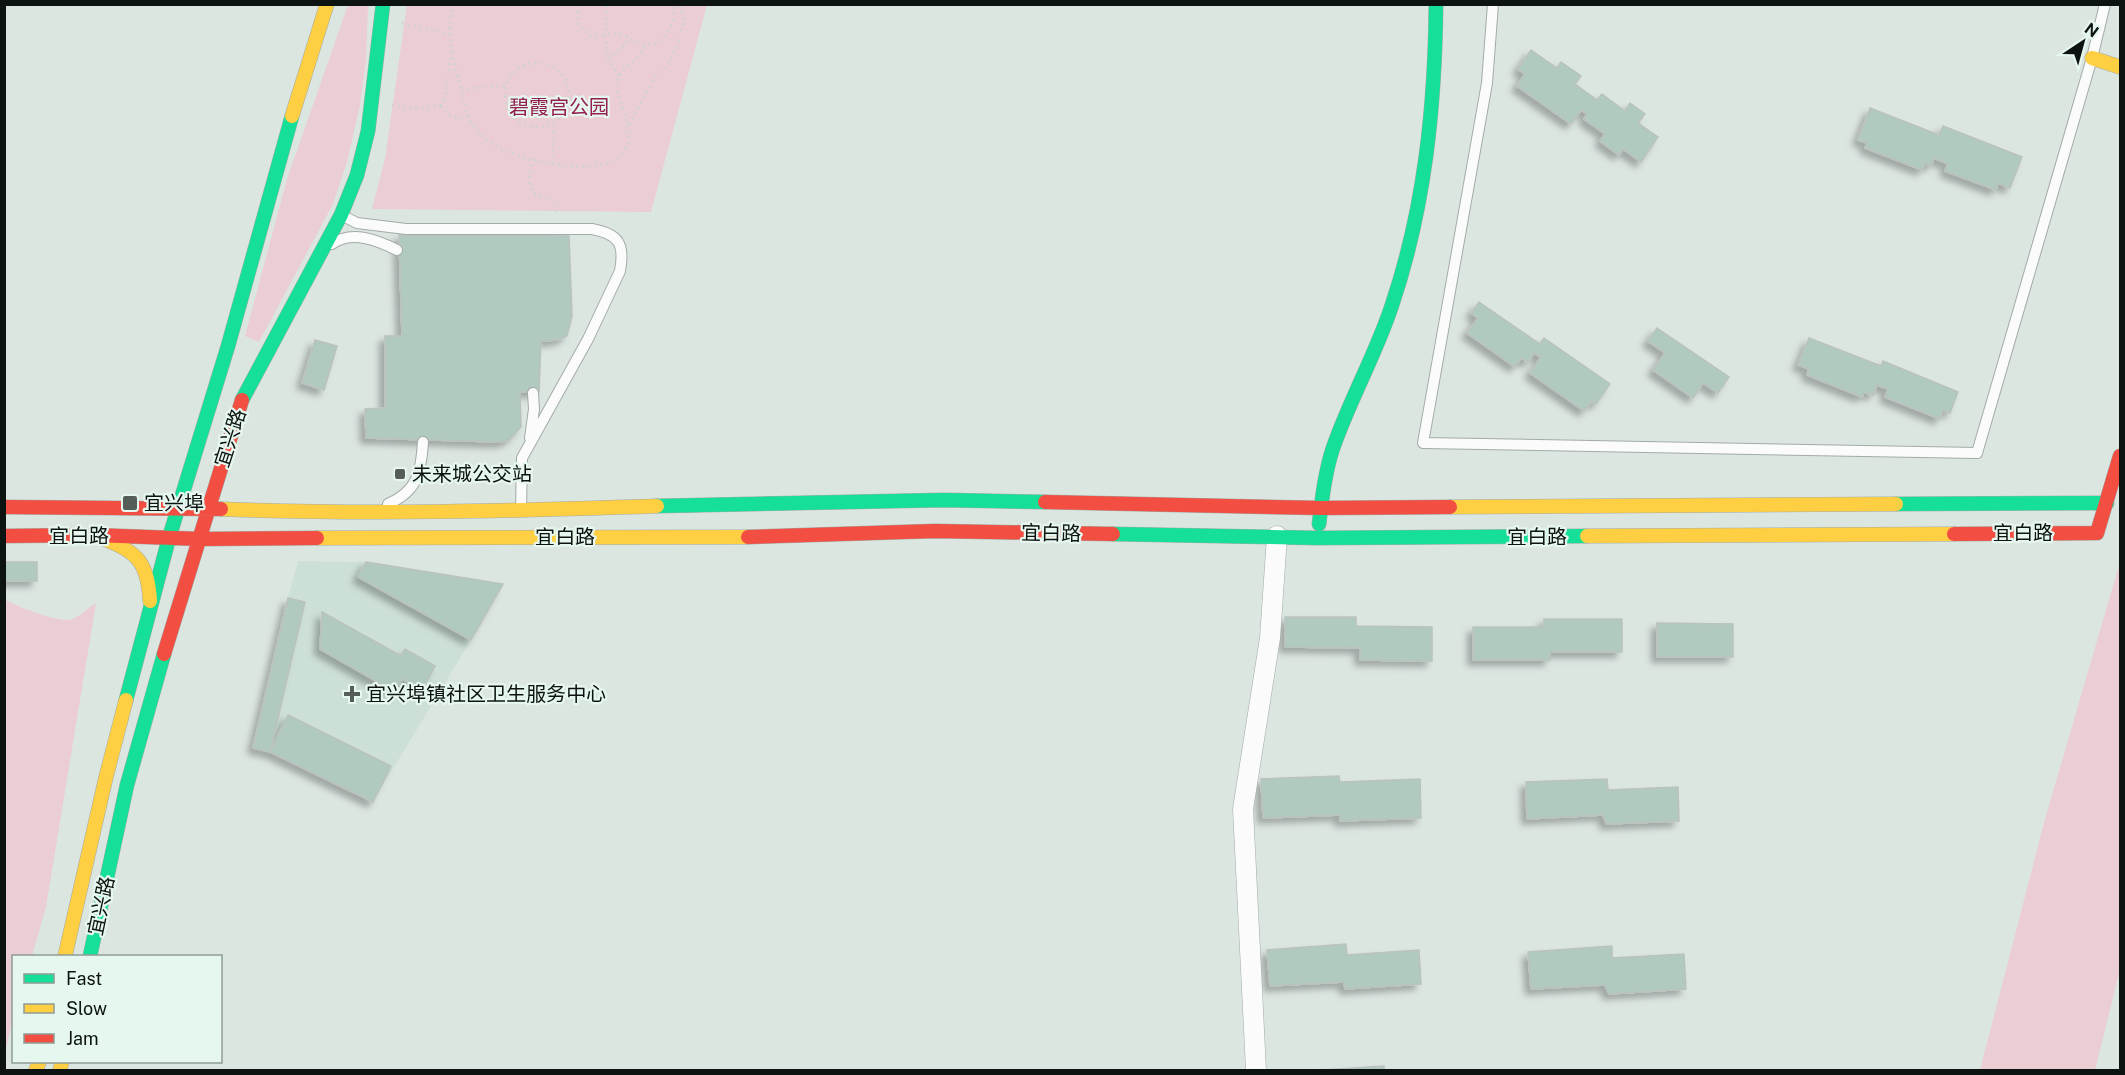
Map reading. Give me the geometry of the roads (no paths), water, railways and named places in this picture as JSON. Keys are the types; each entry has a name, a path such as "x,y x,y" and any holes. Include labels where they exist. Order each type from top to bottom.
{"street":[{"name":"宜兴路","path":"65,955 106,777 176,505 228,346 281,149 327,4"},
{"path":"1317,538 1332,450 1391,307 1412,240 1433,113 1437,59 1436,4"},
{"name":"宜兴路","path":"90,955 127,785 145,718 243,396 341,215 362,159 372,101 382,11"},
{"path":"2092,58 2121,67"},
{"path":"93,535 142,522 176,505 208,470 229,439"},
{"path":"2107,503 2121,456"},
{"name":"宜白路","path":"4,507 92,508 176,505 208,509 369,513 520,511 726,503 944,500 1321,508 2107,503 2097,533 1317,538 935,531 720,538 416,537 167,540 93,535 4,536"},
{"path":"92,508 142,522 167,540 179,568 181,583 178,615"},
{"path":"93,535 126,548 143,564 148,577 150,612"},
{"path":"1256,1071 1243,809 1270,638 1277,536"}],"lane":[{"path":"1493,4 1487,83 1423,443 1977,453 2092,58 2105,4"},
{"path":"341,215 357,223 397,228 557,228 606,231 620,244 622,259 620,271 588,339 522,458 520,511"},
{"path":"317,259 335,242 352,237 374,241 397,250"},
{"path":"529,444 534,410 533,393"},
{"path":"369,513 397,501 413,486 422,464 423,442"}],"place":[{"name":"未来城公交站","path":"400,474"},
{"name":"宜兴埠","path":"130,503"},
{"name":"宜兴埠镇社区卫生服务中心","path":"352,694"}],"park label":[{"name":"碧霞宫公园","path":"559,107"}]}
